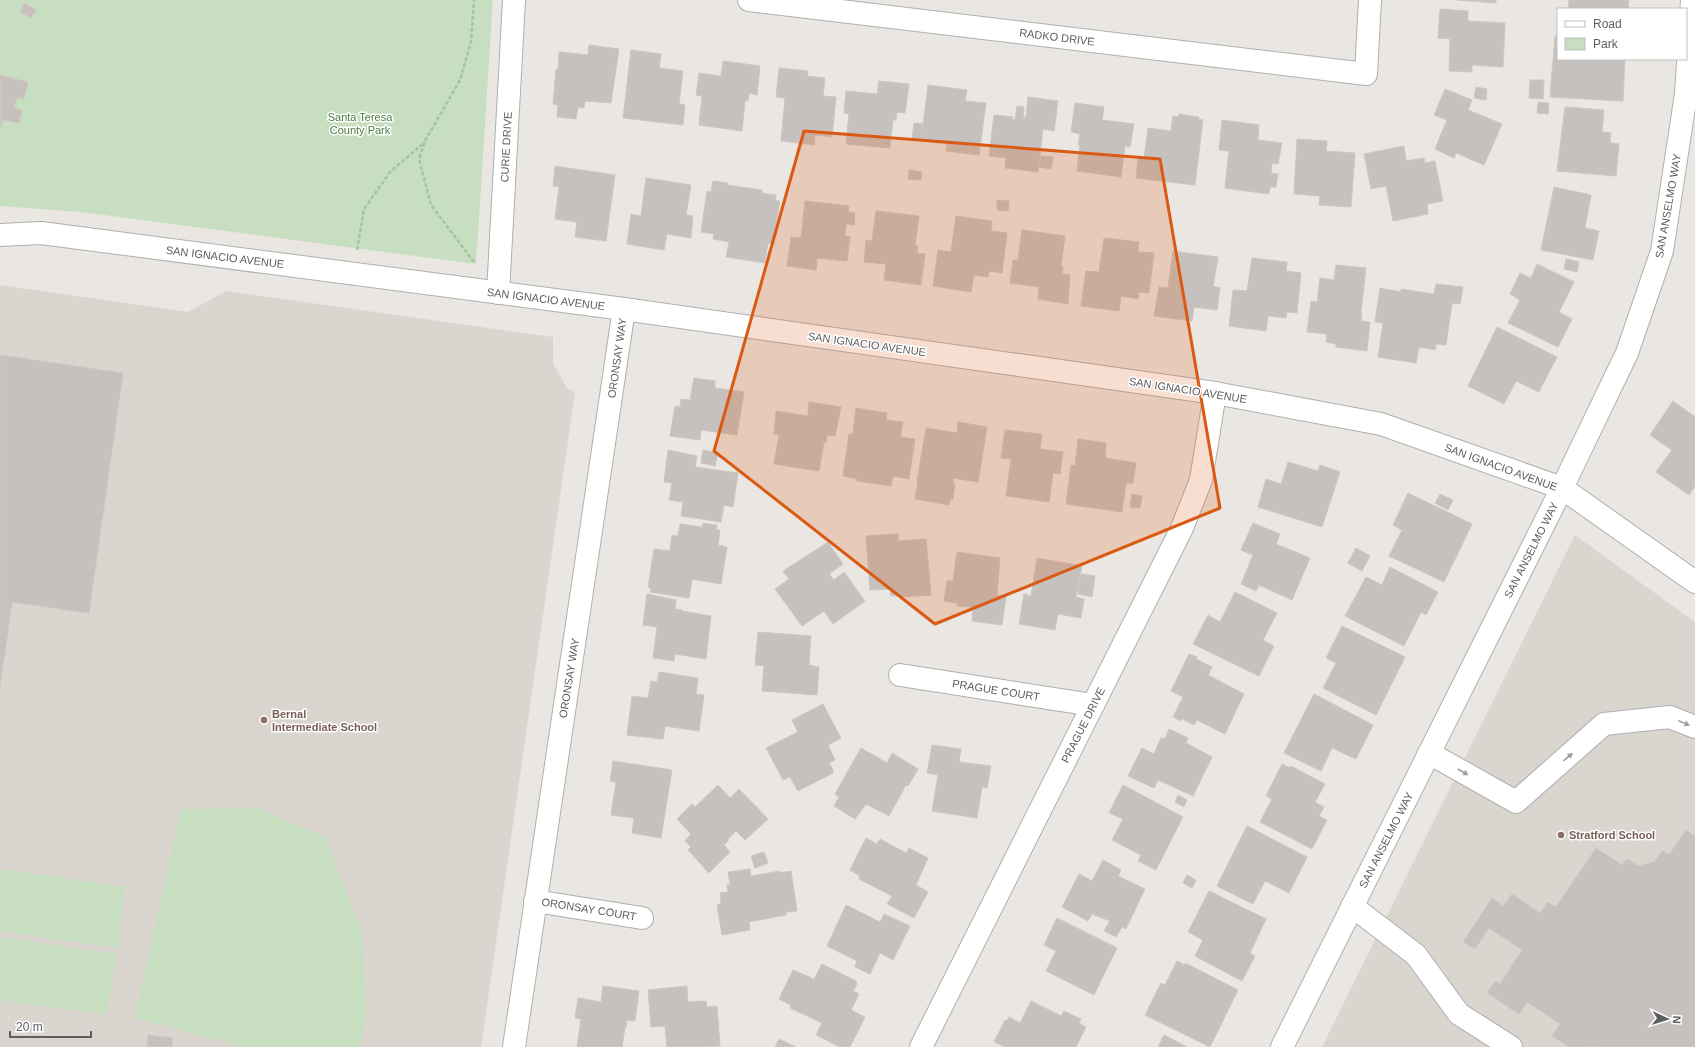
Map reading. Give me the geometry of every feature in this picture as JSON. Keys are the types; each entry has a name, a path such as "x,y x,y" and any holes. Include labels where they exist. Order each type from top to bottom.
{"street":[{"name":"CURIE DRIVE","path":"498,293 514,0"},
{"name":"RADKO DRIVE","path":"748,0 1366,74 1370,0"},
{"name":"SAN ANSELMO WAY","path":"1282,1047 1562,488 1627,353 1662,251 1690,94 1692,0"},
{"name":"SAN IGNACIO AVENUE","path":"0,236 41,233 624,309 1215,393 1381,424 1562,488 1695,582"},
{"name":"ORONSAY WAY","path":"514,1047 624,309"},
{"name":"PRAGUE DRIVE","path":"921,1047 1182,528 1201,480 1215,393"},
{"name":"PRAGUE COURT","path":"900,675 1093,705"},
{"path":"1429,753 1516,802 1604,724 1670,717 1695,727"},
{"name":"ORONSAY COURT","path":"535,901 642,918"},
{"path":"1352,906 1416,955 1459,1014 1511,1047"}],"path":[{"path":"474,0 471,42 460,80 425,141 419,159 431,205 498,293"},
{"path":"353,274 364,209 390,172 425,141"}],"highlighted area":[{"path":"804,131 1160,159 1220,508 935,624 714,451"}],"shaded area":[{"name":"Bernal Intermediate School","path":"0,285 188,312 226,291 553,337 553,363 566,387 575,393 481,1047 0,1047"},
{"name":"Stratford School","path":"1575,535 1695,622 1695,1047 1322,1047"}],"green space":[{"name":"Santa Teresa County Park","path":"0,0 493,0 476,264 81,212 0,206"},
{"path":"258,808 326,838 363,936 366,1015 361,1047 244,1047 135,1018 181,809"},
{"path":"0,869 125,887 117,948 0,931"},
{"path":"0,937 116,954 107,1015 0,1000"}],"building":[{"path":"1457,0 1496,0 1496,3"},
{"path":"1569,0 1629,0 1628,8 1568,8"},
{"path":"24,3 36,10 31,18 20,12"},
{"path":"1440,9 1468,11 1468,21 1505,23 1503,67 1472,65 1472,72 1449,71 1450,39 1438,38"},
{"path":"1555,36 1557,36 1557,60 1625,60 1623,101 1550,97"},
{"path":"589,45 619,49 611,103 585,101 584,108 578,107 576,119 557,117 558,105 553,104 559,52 588,55"},
{"path":"631,50 661,54 659,68 683,71 679,104 685,105 683,125 623,118"},
{"path":"723,61 760,66 757,95 749,93 748,101 745,101 742,131 699,125 702,96 696,95 699,73 721,76"},
{"path":"779,68 808,71 807,76 825,78 823,96 836,97 832,137 815,135 814,145 781,141 785,98 776,97"},
{"path":"0,75 28,82 24,99 17,97 14,108 22,110 19,123 3,120 1,129"},
{"path":"1530,80 1544,80 1543,99 1529,98"},
{"path":"879,81 909,84 905,113 897,112 896,120 893,120 890,148 846,144 849,114 844,113 846,91 877,94"},
{"path":"928,85 967,90 965,101 986,103 979,155 946,151 947,144 921,141"},
{"path":"1476,87 1487,89 1486,100 1474,98"},
{"path":"1445,89 1472,100 1468,110 1502,124 1484,165 1456,153 1454,158 1435,149 1447,120 1434,115"},
{"path":"1028,97 1058,101 1054,131 1043,129 1038,172 1005,168 1006,158 989,156 994,115 1013,117 1012,119 1015,120 1017,106 1024,107 1023,117 1026,117"},
{"path":"1538,102 1549,103 1548,114 1537,113"},
{"path":"1075,103 1104,107 1102,120 1134,124 1130,147 1125,146 1121,177 1077,171 1080,134 1071,132"},
{"path":"1565,107 1604,110 1602,132 1611,133 1610,143 1619,144 1616,176 1557,171"},
{"path":"1179,114 1199,117 1199,119 1203,120 1195,185 1136,178 1138,159 1144,159 1148,128 1171,131 1173,116 1178,117"},
{"path":"1222,120 1259,125 1258,140 1282,143 1278,164 1272,163 1271,173 1278,174 1276,187 1270,187 1269,194 1225,188 1229,151 1219,150"},
{"path":"914,123 923,124 921,139 912,138"},
{"path":"1297,139 1327,141 1326,151 1355,153 1351,207 1319,205 1320,196 1294,194"},
{"path":"1404,146 1406,161 1424,158 1425,163 1435,161 1443,201 1427,204 1428,214 1393,221 1386,186 1371,189 1364,154"},
{"path":"1041,156 1053,157 1051,169 1039,167"},
{"path":"555,166 615,175 606,241 575,237 577,222 555,219 559,187 553,186"},
{"path":"909,170 922,172 921,180 908,179"},
{"path":"646,178 691,185 686,215 693,216 691,238 667,234 664,250 627,244 631,214 641,216"},
{"path":"713,181 728,183 727,185 762,190 762,193 776,195 775,200 780,201 773,244 768,243 765,263 726,257 729,242 713,239 714,234 701,232 707,191 711,192"},
{"path":"1554,187 1591,195 1585,228 1599,231 1593,260 1541,250"},
{"path":"997,200 1009,201 1008,211 997,210"},
{"path":"805,201 849,206 848,212 855,213 854,225 846,224 845,236 850,237 847,261 817,258 816,270 787,266 791,237 801,238"},
{"path":"876,211 919,216 915,245 918,246 917,253 925,254 921,285 884,280 886,264 864,262 866,240 872,241"},
{"path":"956,216 992,221 991,231 1007,233 1002,273 989,271 988,277 974,275 971,292 933,286 938,250 951,252"},
{"path":"1022,230 1065,236 1061,266 1063,266 1062,274 1070,275 1068,304 1038,299 1039,287 1010,283 1013,260 1018,260"},
{"path":"1104,238 1139,242 1138,252 1154,253 1149,293 1139,292 1138,299 1121,296 1119,311 1081,306 1086,271 1099,272"},
{"path":"1173,251 1218,257 1213,286 1220,288 1217,310 1194,307 1192,321 1154,316 1159,287 1168,288"},
{"path":"1252,258 1287,262 1286,271 1301,273 1297,313 1287,312 1286,318 1268,316 1266,331 1229,326 1233,290 1247,291"},
{"path":"1566,259 1579,262 1577,272 1564,269"},
{"path":"1537,264 1574,282 1559,312 1572,319 1558,347 1508,323 1520,300 1510,294 1520,273 1531,278"},
{"path":"1336,265 1366,268 1361,321 1370,322 1367,351 1336,347 1336,344 1326,342 1327,334 1307,332 1311,301 1317,302 1320,278 1334,280"},
{"path":"1436,284 1463,287 1460,304 1452,303 1446,345 1436,344 1435,350 1419,347 1416,363 1378,357 1383,323 1375,322 1380,288 1401,292 1401,289 1434,294"},
{"path":"1497,327 1557,357 1539,392 1516,381 1504,404 1468,386"},
{"path":"0,355 123,373 89,613 12,602 0,687"},
{"path":"694,378 715,381 715,388 744,392 737,435 701,430 700,440 670,436 675,406 680,407 681,399 690,400"},
{"path":"1673,401 1695,417 1695,486 1689,495 1656,472 1672,450 1650,435"},
{"path":"809,402 841,407 835,436 827,435 826,443 824,442 819,471 774,464 779,435 774,434 776,411 808,416"},
{"path":"856,408 887,413 886,420 903,422 900,437 915,439 909,479 893,476 891,486 857,481 857,479 843,476 849,434 853,434"},
{"path":"958,422 987,427 978,482 953,478 953,484 955,484 953,499 950,499 949,505 915,499 926,428 957,433"},
{"path":"1005,430 1042,434 1040,449 1063,452 1060,474 1053,473 1049,502 1006,496 1011,459 1001,458"},
{"path":"1078,439 1106,443 1105,458 1136,463 1133,483 1126,483 1122,512 1066,504 1071,465 1075,466"},
{"path":"668,450 697,456 695,467 738,473 733,507 724,505 721,522 681,516 683,502 669,500 672,483 664,482"},
{"path":"703,450 718,453 715,466 701,463"},
{"path":"1288,462 1318,471 1320,465 1340,472 1322,527 1258,507 1266,479 1281,484"},
{"path":"1408,493 1472,524 1444,582 1389,556 1402,530 1393,525"},
{"path":"1132,494 1142,496 1140,508 1130,507"},
{"path":"1440,494 1453,500 1448,510 1435,503"},
{"path":"703,523 717,525 716,530 720,530 718,545 727,547 721,584 692,579 689,598 650,592 651,588 648,587 654,549 670,551 672,535 678,536 680,524 702,527"},
{"path":"1253,523 1280,534 1276,544 1310,558 1292,600 1259,585 1256,591 1241,584 1253,555 1241,550"},
{"path":"898,534 898,541 926,539 931,595 900,597 900,595 891,596 890,589 870,590 866,536"},
{"path":"828,542 843,564 829,574 834,580 844,572 865,601 833,624 824,611 802,626 775,589 789,579 783,571"},
{"path":"1356,548 1370,556 1362,571 1348,563"},
{"path":"957,552 1000,558 997,595 1006,596 1002,625 972,621 973,607 957,606 957,603 944,601 947,581 953,581"},
{"path":"1037,558 1082,566 1076,597 1084,599 1081,618 1058,614 1055,630 1019,624 1024,594 1031,596"},
{"path":"1390,567 1438,592 1426,615 1421,612 1404,646 1345,616 1366,577 1382,585"},
{"path":"1081,574 1095,576 1092,597 1078,594"},
{"path":"1235,592 1277,613 1263,640 1274,646 1259,676 1193,644 1208,615 1220,622"},
{"path":"647,594 676,600 675,609 711,616 706,659 675,654 674,661 653,658 657,627 643,625"},
{"path":"1342,626 1405,657 1376,715 1323,688 1336,663 1326,658"},
{"path":"758,632 811,636 809,665 819,667 817,695 762,691 764,666 755,665"},
{"path":"1189,654 1197,657 1196,659 1212,667 1208,675 1244,694 1225,734 1197,720 1194,725 1182,719 1181,721 1173,717 1183,697 1171,691"},
{"path":"659,672 698,678 696,694 704,695 699,731 665,726 663,739 627,735 632,696 648,698 651,681 657,682"},
{"path":"1314,694 1373,725 1356,759 1332,748 1321,771 1284,753"},
{"path":"823,704 841,738 828,745 835,760 829,763 833,773 798,791 790,777 783,780 766,748 798,732 792,720"},
{"path":"1169,729 1188,738 1186,743 1212,757 1193,796 1158,780 1154,788 1128,776 1142,748 1154,754 1161,738 1165,739"},
{"path":"932,745 961,749 959,762 991,766 987,788 982,787 977,818 932,811 938,775 927,773"},
{"path":"861,748 887,763 892,753 918,769 908,786 906,785 889,816 866,804 855,819 834,806 839,797 835,794"},
{"path":"613,761 672,770 661,838 632,833 634,818 611,815 616,782 610,781"},
{"path":"1282,764 1290,768 1291,766 1325,784 1315,802 1324,807 1319,816 1327,820 1312,849 1260,822 1272,799 1266,796"},
{"path":"718,785 730,798 739,789 768,819 745,840 736,831 724,845 730,852 709,873 688,850 691,847 685,841 691,834 677,819 692,804 695,807"},
{"path":"1123,785 1183,817 1156,870 1138,861 1141,855 1112,840 1123,819 1109,813"},
{"path":"1178,795 1187,800 1184,807 1175,802"},
{"path":"1247,826 1307,857 1289,893 1265,881 1253,904 1217,886"},
{"path":"1686,830 1695,836 1695,1047 1595,1047 1592,1045 1591,1047 1569,1047 1552,1036 1560,1024 1527,1002 1519,1014 1487,993 1495,981 1500,984 1522,950 1489,928 1475,949 1463,942 1492,898 1503,906 1512,894 1540,913 1548,902 1556,907 1596,848 1622,865 1627,859 1638,866 1654,862 1662,851 1669,855"},
{"path":"866,838 877,844 880,839 906,853 909,848 928,858 916,885 928,892 914,918 887,904 892,896 859,879 860,876 850,870"},
{"path":"764,852 768,863 755,868 751,856"},
{"path":"1103,860 1121,870 1118,876 1145,889 1126,929 1122,927 1116,937 1104,931 1110,921 1092,914 1088,921 1062,907 1079,874 1092,881"},
{"path":"750,869 751,876 780,871 780,873 791,871 797,911 786,912 786,915 749,922 750,930 722,935 717,905 721,904 720,893 728,892 727,885 730,885 728,872"},
{"path":"1187,875 1196,880 1192,888 1183,883"},
{"path":"1209,891 1266,919 1250,953 1255,956 1242,981 1195,956 1203,940 1188,932"},
{"path":"846,905 880,922 884,914 910,926 893,960 880,953 870,974 855,967 857,961 827,946"},
{"path":"1057,918 1117,948 1094,995 1046,971 1056,951 1044,945"},
{"path":"1177,961 1185,965 1185,963 1238,990 1210,1047 1145,1015 1161,983 1165,985"},
{"path":"822,964 856,981 857,984 853,991 859,994 851,1010 865,1017 850,1047 840,1047 816,1035 822,1023 790,1008 791,1005 779,999 793,970 814,979"},
{"path":"603,986 639,991 635,1021 627,1020 622,1047 577,1047 581,1019 575,1018 578,998 601,1002"},
{"path":"687,986 688,1002 706,1001 707,1007 717,1006 720,1046 667,1047 665,1026 651,1027 648,990"},
{"path":"1031,1001 1061,1016 1064,1011 1081,1019 1079,1023 1086,1027 1076,1047 1005,1047 994,1042 1005,1020 1007,1021 1009,1017 1020,1023"},
{"path":"148,1035 173,1038 172,1047 147,1047"},
{"path":"1164,1035 1187,1047 1158,1047"},
{"path":"779,1039 796,1047 775,1047"}],"place":[{"name":"Bernal Intermediate School","path":"264,720"},
{"name":"Stratford School","path":"1561,835"}]}
